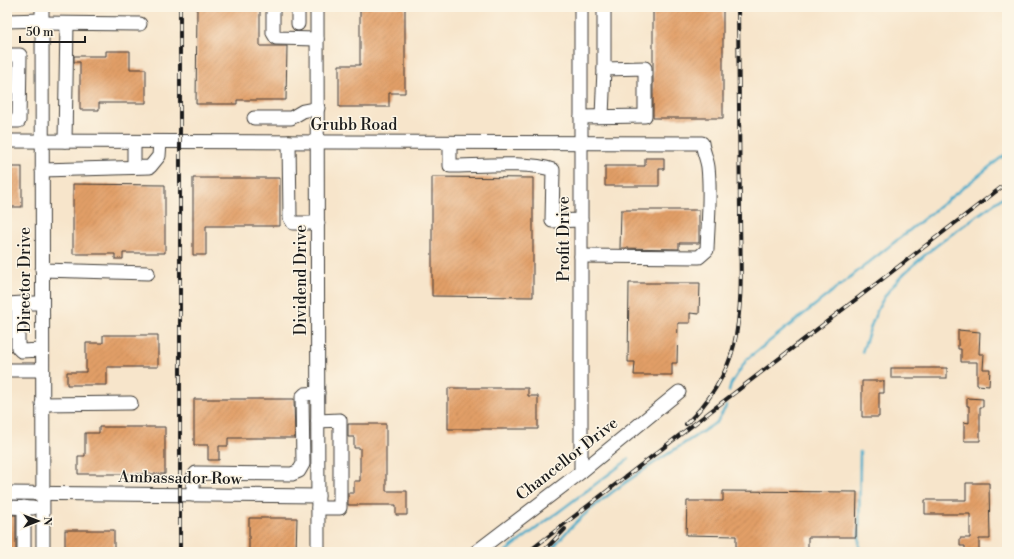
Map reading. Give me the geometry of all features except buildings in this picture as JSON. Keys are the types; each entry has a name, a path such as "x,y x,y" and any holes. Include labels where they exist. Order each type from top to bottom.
{"street":[{"path":"273,7 273,33 276,38 318,38"},
{"path":"298,7 298,24"},
{"name":"Dividend Drive","path":"318,7 318,552"},
{"name":"Profit Drive","path":"581,7 581,472"},
{"path":"602,116 604,7"},
{"path":"7,21 42,17 68,24 140,24"},
{"name":"Director Drive","path":"42,17 43,552"},
{"path":"65,141 68,24"},
{"path":"7,55 20,55 19,121 7,121"},
{"path":"581,117 645,116 645,68 604,68"},
{"path":"254,118 291,118 303,111 318,108"},
{"name":"Grubb Road","path":"7,141 702,143 708,164 710,193 707,250 699,257 581,256"},
{"path":"134,142 134,167"},
{"path":"42,170 150,167 159,156 160,142"},
{"path":"289,142 290,218 294,223 318,223"},
{"path":"450,142 450,166 525,166 545,167 553,170 552,221 581,220"},
{"path":"42,270 148,273"},
{"path":"23,303 18,308 18,348 21,351 42,350"},
{"path":"7,304 42,303"},
{"path":"7,370 42,370"},
{"name":"Chancellor Drive","path":"476,552 581,472 679,392"},
{"path":"193,495 193,477 196,473 292,474 299,471 303,464 302,397 305,394 318,393"},
{"path":"42,404 132,403"},
{"name":"Ambassador Row","path":"7,493 270,496 318,502 340,508 340,420 318,421"},
{"path":"303,464 318,463"},
{"path":"270,474 270,496"},
{"path":"7,507 43,509"},
{"path":"24,507 24,552"}],"waterway":[{"path":"729,391 731,384 747,359 1007,153"},
{"path":"862,352 879,307 887,293 898,280 927,253 1007,194"},
{"path":"550,552 565,533 584,515 628,481 717,422 727,405"},
{"path":"859,552 860,452"},
{"path":"505,552 629,459"}],"railway":[{"path":"180,7 180,552"},
{"path":"686,424 702,407 722,378 731,356 737,329 741,279 738,7"},
{"path":"528,552 1007,183"},
{"path":"543,552 565,529"}]}
